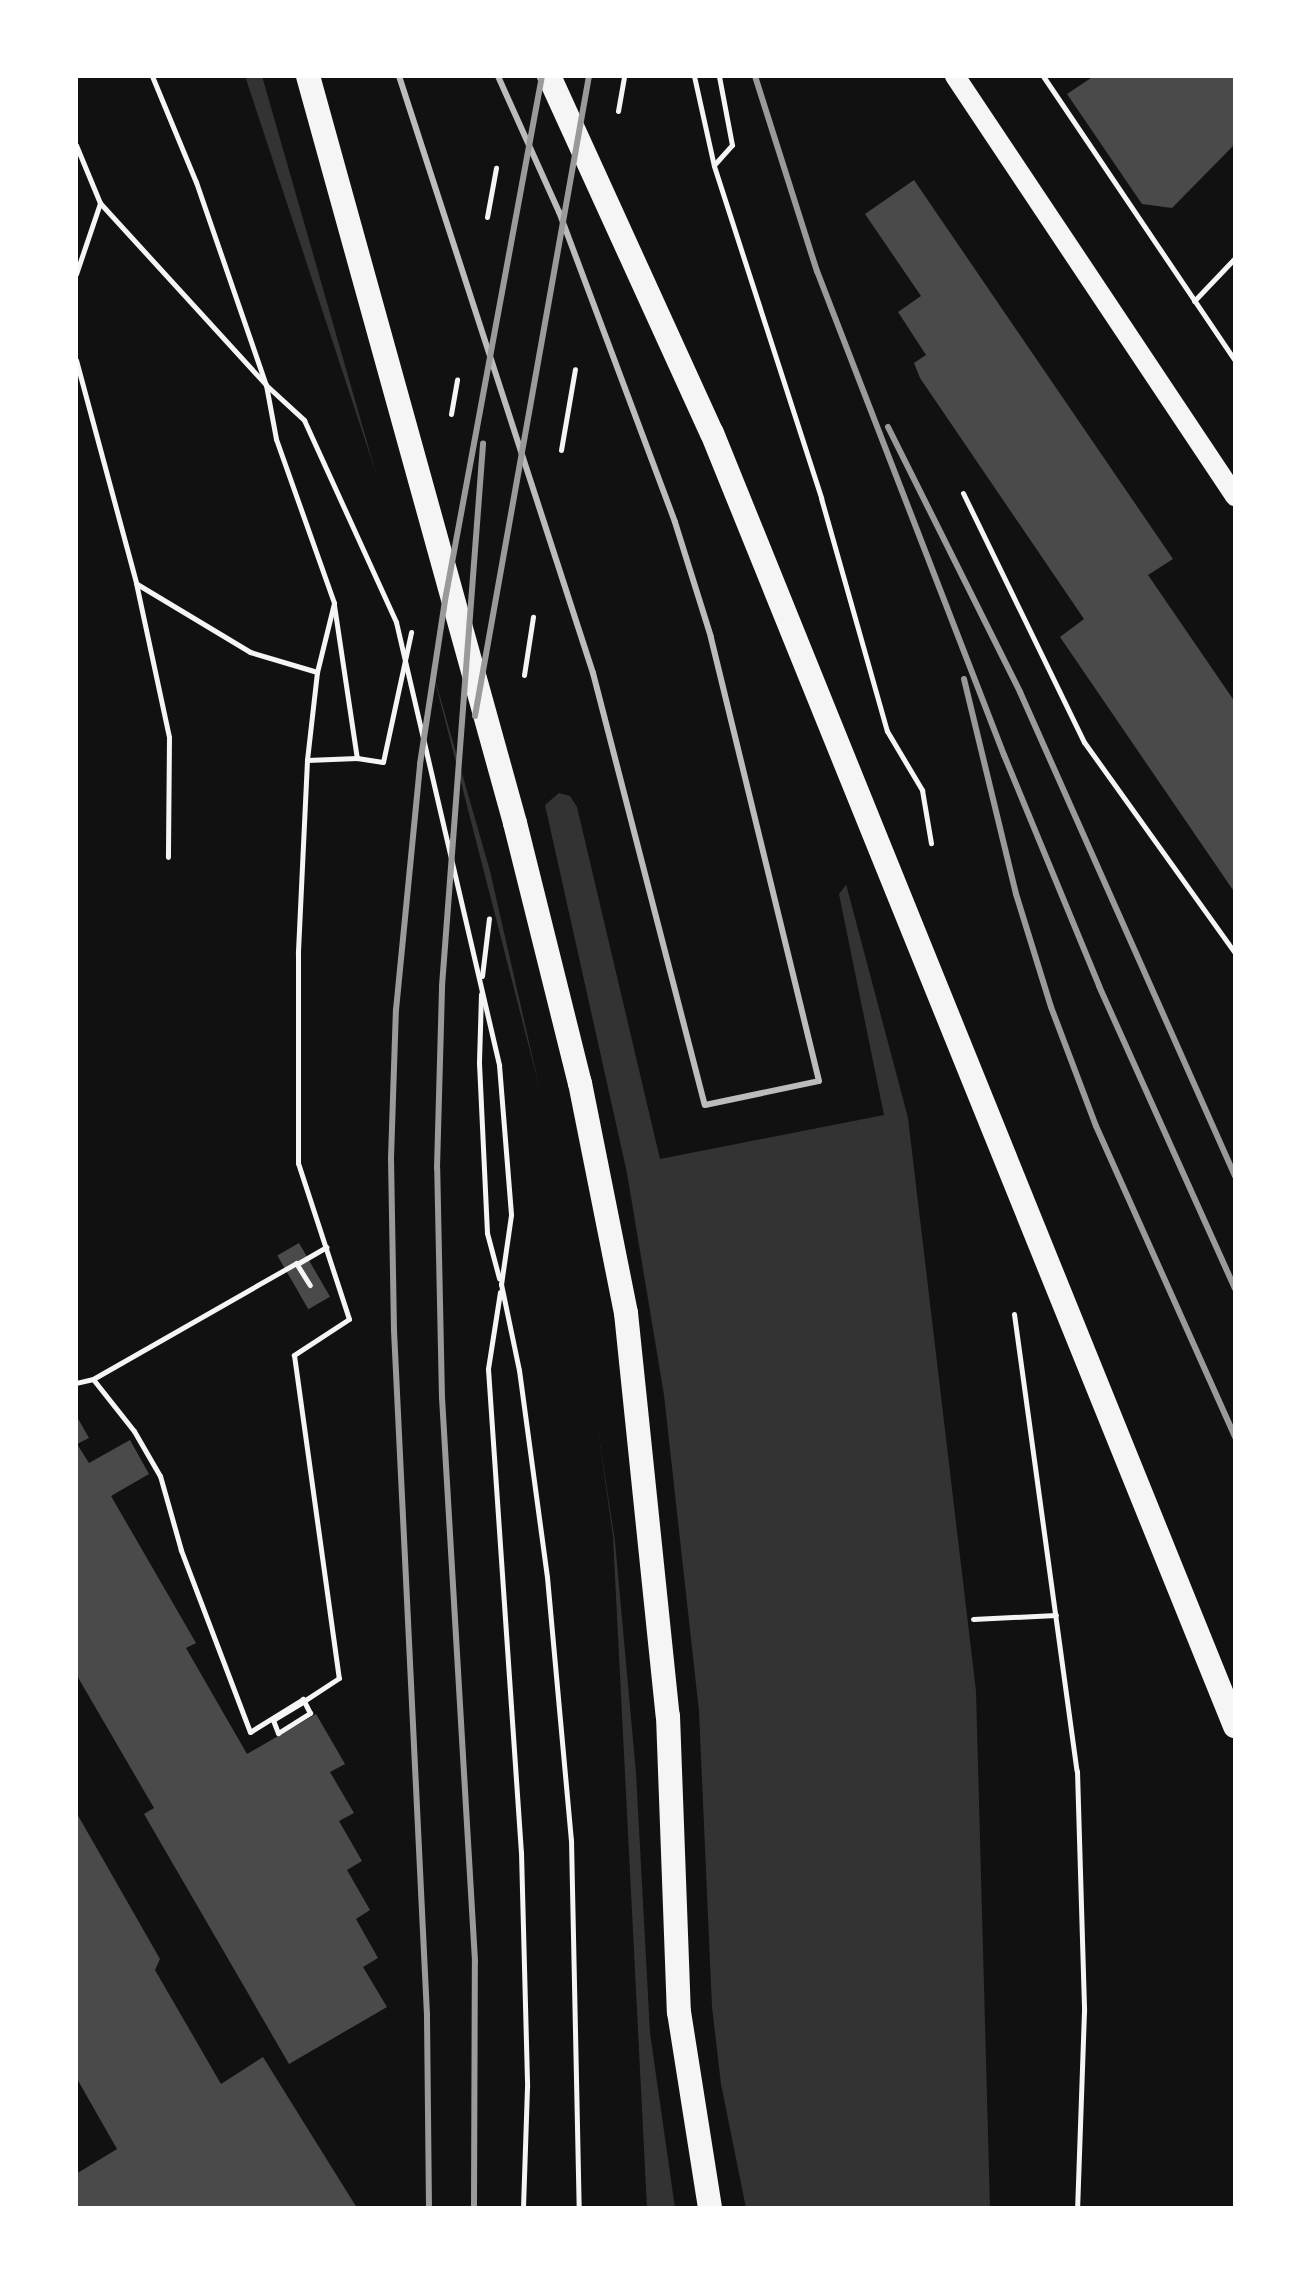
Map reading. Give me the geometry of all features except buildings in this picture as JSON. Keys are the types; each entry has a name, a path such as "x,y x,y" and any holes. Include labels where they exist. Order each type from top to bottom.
{"highway":[{"path":"308,76 515,823 580,1083 626,1313 668,1716 679,2012 710,2208"},
{"path":"549,76 712,433 1235,1726"}],"main road":[{"path":"955,76 1235,496"}],"lane":[{"path":"399,76 593,673 705,1105 819,1081 719,666 675,522 570,240 498,76"}],"path":[{"path":"152,76 196,182 266,385 276,439 334,603 357,758"},
{"path":"714,166 732,145 719,76"},
{"path":"1043,76 1235,361"},
{"path":"76,145 100,203 266,385 304,420 396,622 499,1065 511,1215 488,1369 521,1852 527,2087 523,2208"},
{"path":"76,274 100,203"},
{"path":"1194,301 1235,258"},
{"path":"76,360 136,583 169,737 168,857"},
{"path":"963,493 1084,742 1235,953"},
{"path":"136,583 250,652 317,672"},
{"path":"93,1379 134,1431 160,1476 181,1550 250,1732 303,1699 310,1713 278,1733 273,1720 301,1703 339,1678 294,1355 349,1319 298,1163 298,954 307,760 317,672 334,603"},
{"path":"307,760 357,758 383,762 386,753"},
{"path":"479,1063 487,1233 519,1370 547,1577 568,1809 579,2208"},
{"path":"76,1383 93,1379 296,1263 310,1285 296,1262 326,1247"},
{"path":"1033,1432 1077,1771 1084,2011 1077,2208"},
{"path":"973,1619 1056,1615"}],"shaded area":[{"path":"245,76 593,76 748,514 908,1118 976,1691 990,2208 647,2208 613,1537 564,1183 401,549"}],"pier":[{"path":"262,76 598,76 752,513 849,881 839,894 884,1115 660,1159 577,807 570,796 559,793 545,805 627,1173 664,1395 699,1711 712,2007 721,2084 746,2208 675,2208 650,2033 636,1773 615,1542 560,1178 490,871"}],"railway":[{"path":"429,2208 427,2015 394,1330 391,1158 396,1010 420,764 446,595 542,76"},
{"path":"475,716 589,76"},
{"path":"755,76 817,271 1004,755 1099,986 1235,1289"},
{"path":"888,427 1020,692 1235,1176"},
{"path":"474,2208 475,1961 442,1398 437,1168 442,986 483,444"},
{"path":"964,679 1016,894 1051,1007 1096,1126 1235,1437"}]}
